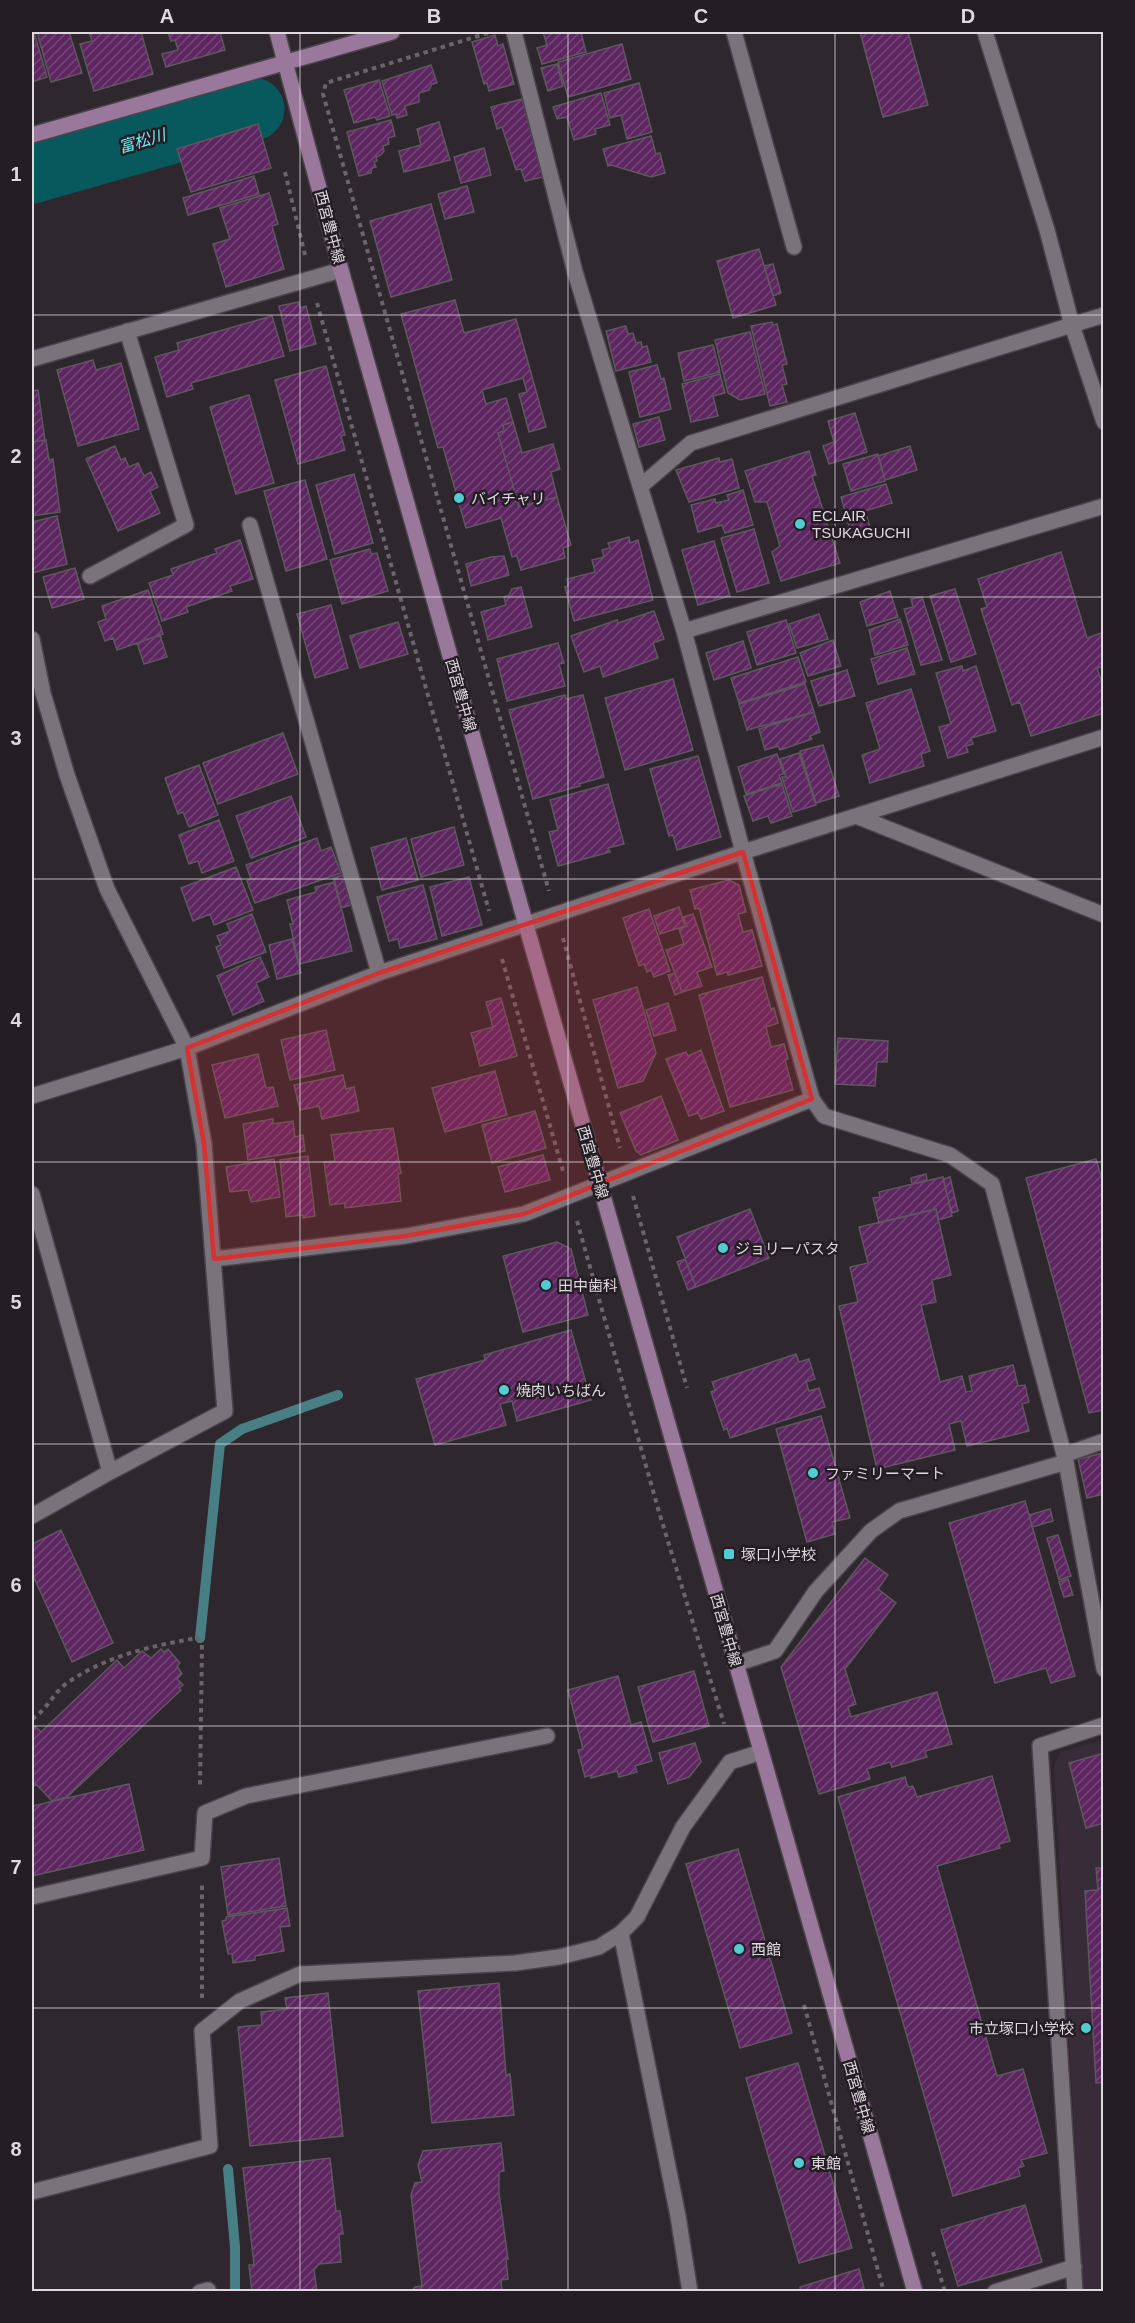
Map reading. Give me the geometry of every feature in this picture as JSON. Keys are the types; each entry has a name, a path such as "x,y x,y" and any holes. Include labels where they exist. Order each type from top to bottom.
{"main road":[{"name":"西宮豊中線","path":"277,32 341,270 525,925 915,2292"},
{"path":"32,135 392,32"}],"street":[{"path":"514,32 575,272 684,631 812,1099 824,1116 950,1155 992,1184 1065,1459 1104,1669"},
{"path":"734,32 794,247"},
{"path":"985,32 1047,230 1072,325 1104,422"},
{"path":"32,359 341,270"},
{"path":"641,486 691,443 1104,315"},
{"path":"90,576 186,525 127,331"},
{"path":"684,631 1104,506"},
{"path":"250,525 379,973"},
{"path":"32,639 43,693 67,775 107,889 187,1048 204,1144 225,1411 32,1516"},
{"path":"32,1096 187,1048 379,973 743,852 1104,737"},
{"path":"856,816 1104,915"},
{"path":"214,1259 406,1236 524,1214 812,1099"},
{"path":"32,1194 110,1472"},
{"path":"736,1664 775,1651 816,1591 871,1531 899,1511 1065,1459 1104,1441"},
{"path":"1075,2292 1040,1746 1104,1725"},
{"path":"32,1897 202,1858 206,1813 246,1796 547,1736"},
{"path":"32,2192 210,2146 202,2031 240,2001 300,1974 515,1963 586,1952 599,1947 621,1933 637,1917 683,1827 730,1762 761,1752"},
{"path":"621,1933 678,2216 690,2292"},
{"path":"995,2292 1074,2267"}],"path":[{"path":"333,80 494,32"},
{"path":"32,1719 41,1714 66,1684 111,1659 143,1648 198,1638 202,1644 200,1801 206,1813"},
{"path":"202,1858 202,2031"}],"highlighted area":[{"path":"743,852 812,1099 524,1214 406,1236 214,1259 204,1144 187,1048 379,973"}],"shaded area":[{"name":"市立塚口小学校","path":"1103,1740 1103,2291 1083,2291 1054,1765 1061,1752"}],"building":[{"path":"32,32 34,32 47,77 32,82"},
{"path":"37,32 69,32 82,73 51,82"},
{"path":"89,32 141,32 153,74 94,91 80,44 92,41"},
{"path":"168,32 220,32 225,50 166,67 162,54 178,50 175,40 171,41"},
{"path":"543,32 581,32 586,52 542,64 537,48 547,45"},
{"path":"860,32 908,32 928,105 883,117"},
{"path":"495,35 498,46 503,44 514,84 489,91 487,83 484,84 472,42"},
{"path":"622,44 631,79 568,97 558,62"},
{"path":"557,64 563,86 548,91 541,68"},
{"path":"431,65 437,83 432,84 429,90 419,93 419,102 405,106 407,115 397,118 396,114 392,115 382,81"},
{"path":"379,80 390,116 377,120 375,117 354,123 344,90"},
{"path":"639,83 652,132 627,139 621,115 610,118 604,93"},
{"path":"601,93 610,125 595,129 596,134 574,140 567,117 557,119 553,107"},
{"path":"522,99 543,177 525,181 521,169 516,170 502,127 497,129 491,107"},
{"path":"391,120 395,136 388,138 389,144 383,146 384,151 376,157 377,161 374,162 376,167 372,168 371,173 359,176 347,132"},
{"path":"439,122 450,160 404,172 399,151 421,145 417,129"},
{"path":"258,124 271,168 191,192 177,149"},
{"path":"651,136 656,154 660,153 665,173 651,177 608,166 603,149"},
{"path":"484,148 491,175 461,183 454,157"},
{"path":"254,176 259,194 188,215 183,198"},
{"path":"467,186 474,212 445,219 438,194"},
{"path":"269,193 278,224 272,226 284,269 226,287 213,244 230,239 220,208"},
{"path":"431,204 452,280 391,297 370,221"},
{"path":"759,249 776,305 733,318 717,261"},
{"path":"773,264 781,293 773,296 764,266"},
{"path":"455,300 464,333 516,319 546,427 529,432 519,394 527,392 523,378 482,390 486,404 506,398 513,422 503,425 504,431 498,433 519,507 557,497 571,545 563,548 565,558 521,570 517,556 512,557 501,518 466,528 443,447 438,448 401,314"},
{"path":"299,302 300,308 306,306 316,344 290,351 279,306"},
{"path":"272,316 284,356 191,383 193,389 167,397 155,357 179,350 177,343"},
{"path":"772,322 773,325 777,324 787,364 782,365 787,384 782,385 787,402 770,406 751,326"},
{"path":"626,326 628,334 633,333 636,343 641,342 642,347 647,346 651,362 616,371 606,331"},
{"path":"750,332 765,394 740,400 728,393 715,340"},
{"path":"713,345 720,372 684,381 678,353"},
{"path":"93,360 96,370 121,363 139,429 78,446 57,370"},
{"path":"657,365 661,379 664,378 671,409 640,417 629,372"},
{"path":"326,366 345,435 341,436 345,450 298,464 275,380"},
{"path":"720,374 725,393 713,396 718,416 691,422 682,384"},
{"path":"38,390 45,440 32,442 32,391"},
{"path":"249,395 274,483 236,494 210,407"},
{"path":"855,413 867,452 829,464 823,446 834,442 828,421"},
{"path":"659,417 665,440 639,447 633,424"},
{"path":"513,422 522,453 553,444 560,469 551,472 557,497 519,507 498,433 504,431 503,425"},
{"path":"46,440 49,460 53,459 60,512 32,516 32,442"},
{"path":"115,446 121,460 125,458 129,467 138,463 144,476 151,472 158,487 150,491 160,513 118,531 86,459"},
{"path":"910,446 917,470 885,480 878,456"},
{"name":"ECLAIR TSUKAGUCHI","path":"809,451 816,475 812,476 840,563 781,581 772,552 780,546 767,502 755,502 745,471"},
{"path":"878,454 885,481 851,491 843,464"},
{"path":"719,458 720,462 732,459 739,488 689,502 676,470"},
{"path":"354,474 373,543 335,554 316,485"},
{"path":"305,480 327,559 286,571 264,491"},
{"path":"886,484 892,503 865,511 870,527 851,533 841,497"},
{"path":"743,490 753,525 725,533 722,525 698,532 691,505 715,499 716,503 729,500 727,495"},
{"path":"57,516 67,564 32,573 32,522"},
{"path":"754,529 769,583 737,592 721,538"},
{"path":"629,537 630,543 638,540 653,600 574,621 565,587 568,586 567,579 595,572 592,560 604,557 602,550 610,548 608,543"},
{"path":"240,540 253,579 230,586 232,591 186,607 188,612 162,621 149,583 173,575 171,569 217,553 215,549"},
{"path":"714,541 730,596 698,605 682,550"},
{"path":"370,549 371,554 377,553 388,591 342,604 330,560"},
{"path":"1061,552 1087,638 1104,632 1104,666 1097,668 1104,689 1104,713 1031,736 1020,702 1012,705 981,609 987,607 978,579"},
{"path":"504,556 509,575 471,586 466,564"},
{"path":"75,568 84,599 52,608 43,577"},
{"path":"521,587 532,627 488,640 481,612 506,605 504,597 509,595 512,589"},
{"path":"955,589 976,654 951,662 930,596"},
{"path":"148,590 163,634 117,650 113,638 105,641 98,622 106,619 102,606"},
{"path":"890,591 898,617 867,626 860,602"},
{"path":"922,597 942,660 921,665 904,609 913,607 911,599"},
{"path":"331,605 348,668 315,678 297,614"},
{"path":"654,611 664,639 653,643 658,658 603,677 600,666 584,672 571,636 617,620 618,623"},
{"path":"819,614 828,639 797,648 789,624"},
{"path":"900,619 908,645 875,655 869,630"},
{"path":"786,620 796,653 757,665 747,632"},
{"path":"398,622 408,654 360,668 350,636"},
{"path":"160,635 167,657 144,664 137,643"},
{"path":"833,640 841,666 808,676 800,653"},
{"path":"743,641 751,668 714,680 706,653"},
{"path":"558,643 564,663 559,664 565,686 507,701 497,659"},
{"path":"907,648 915,674 878,684 871,659"},
{"path":"798,657 806,682 739,703 731,678"},
{"path":"962,666 963,671 976,666 996,731 971,738 973,744 966,746 968,752 948,758 939,727 951,724 936,673"},
{"path":"847,670 855,696 819,706 811,681"},
{"path":"673,679 693,750 625,770 605,698"},
{"path":"805,684 814,712 747,730 739,704"},
{"path":"911,689 930,751 921,754 924,766 870,783 862,755 880,749 866,703"},
{"path":"565,695 566,699 583,695 604,777 533,799 509,710"},
{"path":"814,712 820,732 810,736 812,739 780,750 778,746 765,750 759,729"},
{"path":"283,733 298,774 218,804 203,763"},
{"path":"823,745 839,796 816,803 800,751"},
{"path":"799,753 816,805 793,812 782,777 786,777 780,759"},
{"path":"777,754 784,774 779,775 782,783 746,794 738,767"},
{"path":"698,756 721,837 677,850 673,835 669,836 650,769"},
{"path":"199,765 218,815 189,827 183,812 178,814 165,778"},
{"path":"608,784 624,844 608,848 610,852 558,866 549,832 558,830 550,800"},
{"path":"782,784 792,816 771,823 768,816 753,821 744,796"},
{"path":"291,796 306,837 251,858 236,816"},
{"path":"219,820 234,861 202,873 198,861 189,864 179,835"},
{"path":"454,827 464,865 421,877 411,839"},
{"path":"317,838 321,851 331,847 341,873 255,903 247,881 251,879 246,865"},
{"path":"406,838 418,880 382,890 371,848"},
{"path":"236,867 253,910 214,925 210,914 193,921 181,888"},
{"path":"343,875 351,905 341,908 333,878"},
{"path":"469,877 482,925 442,936 430,887"},
{"path":"729,880 739,885 746,912 738,914 743,932 752,930 762,966 728,975 727,972 717,975 699,908 695,909 690,890"},
{"path":"335,882 352,951 299,964 287,900 316,892 315,887"},
{"path":"423,885 437,939 400,948 398,939 389,941 377,897"},
{"path":"679,907 685,926 660,934 654,916"},
{"path":"649,909 670,971 654,977 651,970 647,972 644,964 639,966 623,918"},
{"path":"252,914 266,952 224,968 216,947 221,945 217,936 230,931 227,924"},
{"path":"693,914 712,967 697,972 702,986 682,992 666,950 684,944 679,929 687,926 683,917"},
{"path":"292,939 301,973 277,979 269,945"},
{"path":"260,957 269,977 256,983 264,1001 233,1015 217,976"},
{"path":"675,973 682,992 675,995 668,975"},
{"path":"762,977 771,1009 774,1008 778,1023 766,1027 771,1047 784,1044 788,1059 785,1060 793,1090 730,1107 699,995"},
{"path":"637,987 656,1053 643,1081 618,1088 593,1000"},
{"path":"501,998 517,1056 480,1066 471,1033 493,1027 486,1002"},
{"path":"668,1003 676,1030 654,1036 646,1010"},
{"path":"326,1030 335,1070 290,1080 281,1040"},
{"path":"838,1038 888,1041 887,1062 877,1062 875,1086 835,1084"},
{"path":"701,1050 724,1111 701,1119 698,1113 689,1116 666,1059 686,1052 688,1056"},
{"path":"258,1054 266,1088 273,1087 278,1106 225,1118 212,1065"},
{"path":"495,1071 507,1115 445,1132 432,1088"},
{"path":"343,1075 346,1089 354,1087 359,1111 322,1119 319,1106 300,1110 294,1085"},
{"path":"661,1096 678,1140 641,1155 636,1151 620,1113"},
{"path":"535,1111 546,1148 492,1163 482,1125"},
{"path":"273,1119 273,1124 293,1121 295,1137 303,1135 305,1151 248,1160 243,1124"},
{"path":"393,1128 401,1173 398,1174 401,1201 345,1208 345,1203 330,1205 324,1162 335,1161 331,1135"},
{"path":"543,1155 550,1180 505,1192 498,1167"},
{"path":"308,1156 315,1216 286,1217 280,1160"},
{"path":"274,1159 280,1197 251,1202 248,1190 230,1192 226,1167"},
{"path":"1096,1159 1104,1186 1104,1410 1089,1413 1026,1178"},
{"path":"926,1174 927,1180 912,1184 911,1178"},
{"path":"943,1177 952,1216 938,1220 936,1209 879,1223 873,1198 880,1197 879,1192"},
{"path":"950,1177 958,1211 952,1213 943,1179"},
{"name":"ジョリーパスタ","path":"750,1209 769,1258 696,1287 677,1237"},
{"path":"936,1209 951,1275 932,1280 936,1302 921,1305 940,1382 962,1376 966,1392 972,1391 969,1376 1013,1365 1018,1386 1025,1385 1029,1402 1022,1404 1029,1431 967,1446 961,1421 949,1424 955,1450 877,1469 839,1306 858,1302 850,1267 868,1263 859,1227"},
{"name":"田中歯科","path":"557,1242 571,1249 588,1315 523,1332 503,1256"},
{"path":"685,1259 696,1287 688,1290 677,1262"},
{"name":"焼肉いちばん","path":"571,1330 591,1400 517,1421 512,1401 500,1404 506,1425 435,1445 416,1379 485,1360 484,1355"},
{"path":"796,1354 799,1362 809,1359 815,1379 806,1382 809,1391 819,1388 825,1407 730,1438 727,1428 724,1430 711,1392 715,1390 712,1382"},
{"name":"ファミリーマート","path":"821,1416 850,1518 832,1522 835,1534 807,1542 776,1429"},
{"path":"1104,1453 1104,1494 1087,1498 1078,1459"},
{"path":"1025,1501 1075,1676 1051,1683 1046,1668 995,1683 949,1523"},
{"path":"1050,1509 1053,1521 1032,1527 1029,1515"},
{"path":"61,1530 113,1643 72,1662 32,1573 32,1544"},
{"path":"1058,1535 1071,1576 1059,1580 1047,1538"},
{"path":"865,1558 888,1575 878,1589 896,1603 845,1669 856,1704 848,1707 851,1717 937,1692 952,1744 925,1751 927,1757 892,1767 890,1762 867,1769 870,1779 819,1794 781,1667"},
{"path":"1068,1579 1073,1595 1064,1597 1059,1582"},
{"path":"161,1649 164,1652 168,1649 180,1663 177,1666 182,1674 177,1679 183,1685 179,1688 181,1690 67,1797 52,1801 36,1784 32,1788 32,1729 35,1726 41,1732 117,1660 124,1668 142,1651 151,1658"},
{"path":"694,1671 709,1726 653,1742 638,1687"},
{"path":"618,1676 631,1725 641,1722 652,1761 635,1766 637,1772 619,1777 617,1771 591,1778 591,1775 585,1777 578,1750 583,1749 568,1690"},
{"path":"695,1743 701,1762 689,1777 668,1784 659,1753"},
{"path":"1104,1753 1104,1823 1086,1828 1069,1763"},
{"path":"992,1776 1010,1841 999,1844 1000,1848 937,1866 997,2076 1023,2069 1047,2153 1021,2160 1024,2166 1018,2168 1020,2176 953,2196 838,1797 905,1777 908,1787 913,1786 917,1797"},
{"path":"129,1784 144,1850 32,1876 32,1806"},
{"name":"西館","path":"738,1849 792,2033 740,2048 686,1864"},
{"path":"279,1858 286,1906 228,1915 221,1867"},
{"path":"1096,1868 1104,1868 1104,2082 1096,2083 1085,1891 1098,1890"},
{"path":"287,1908 290,1926 280,1927 284,1951 255,1956 255,1960 233,1963 232,1954 228,1954 222,1921 226,1920 226,1917"},
{"path":"499,1983 506,2075 510,2074 514,2115 432,2123 418,1991"},
{"path":"328,1993 343,2136 250,2146 238,2027 262,2025 261,2012 287,2009 285,1998"},
{"name":"東館","path":"798,2063 852,2248 799,2263 746,2078"},
{"path":"501,2143 504,2171 499,2172 499,2193 508,2259 506,2259 508,2279 501,2280 502,2292 411,2292 415,2287 422,2286 411,2195 415,2183 422,2182 418,2165 423,2151"},
{"path":"330,2158 336,2211 340,2211 343,2234 339,2234 341,2262 319,2264 314,2270 317,2292 252,2292 249,2265 254,2265 243,2168"},
{"path":"1025,2205 1042,2262 958,2286 941,2230"},
{"path":"859,2269 865,2292 801,2292 800,2287"}],"waterway":[{"name":"富松川","path":"32,172 253,109"},
{"path":"200,1638 220,1444 242,1429 338,1395"},
{"path":"228,2169 235,2247 235,2292"}],"place":[{"name":"バイチャリ","path":"459,498"},
{"name":"ECLAIR TSUKAGUCHI","path":"800,524"},
{"name":"ジョリーパスタ","path":"723,1248"},
{"name":"田中歯科","path":"546,1285"},
{"name":"焼肉いちばん","path":"504,1390"},
{"name":"ファミリーマート","path":"813,1473"},
{"name":"塚口小学校","path":"729,1554"},
{"name":"西館","path":"739,1949"},
{"name":"市立塚口小学校","path":"1086,2028"},
{"name":"東館","path":"799,2163"}]}
